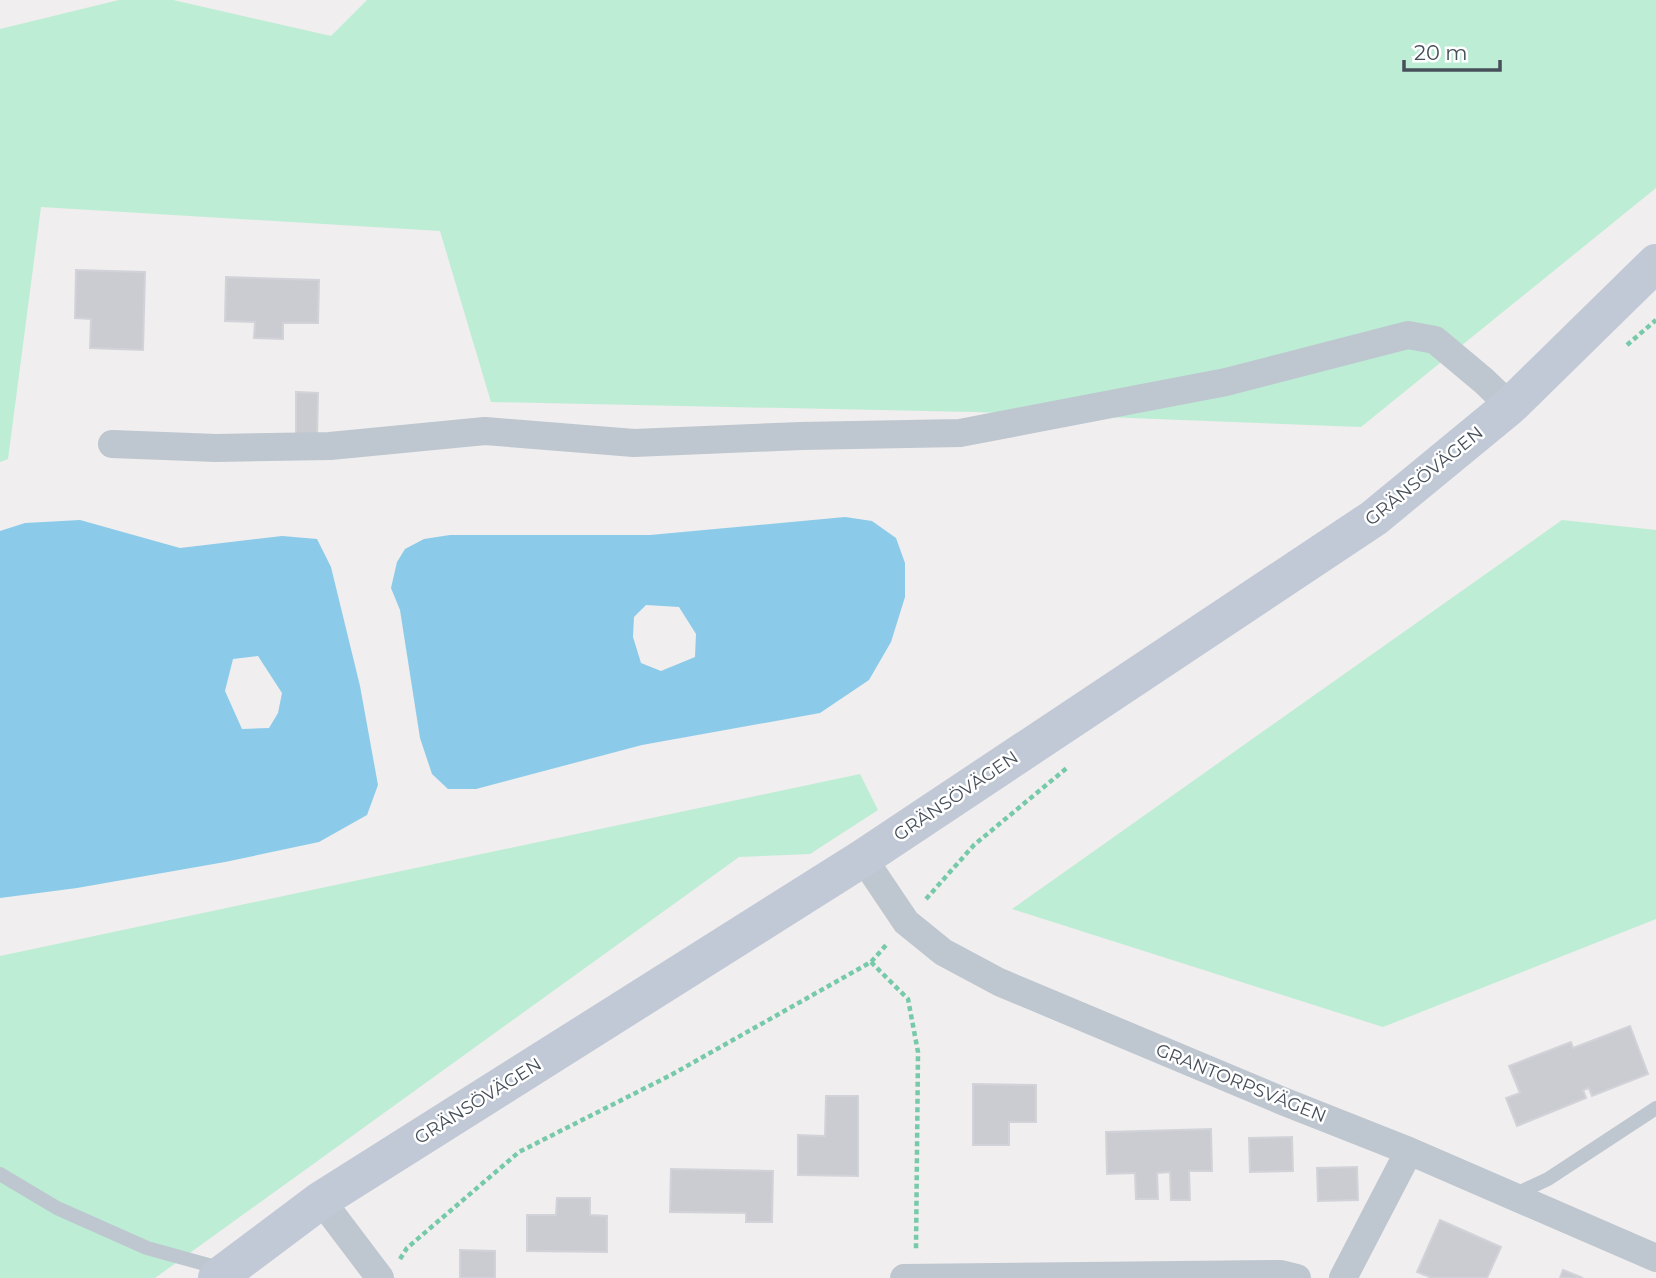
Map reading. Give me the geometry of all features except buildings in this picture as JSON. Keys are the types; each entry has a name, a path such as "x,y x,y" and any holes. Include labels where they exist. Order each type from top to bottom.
{"street":[{"name":"GRÄNSÖVÄGEN","path":"222,1274 321,1200 863,858 1374,518 1510,406 1656,263"},
{"path":"111,444 216,448 330,446 485,431 634,443 960,433 1226,382 1408,335 1435,340 1510,406"},
{"name":"GRANTORPSVÄGEN","path":"863,858 906,922 943,952 999,982 1409,1151 1656,1258"},
{"path":"1343,1278 1409,1151"},
{"path":"321,1200 387,1273"},
{"path":"910,1277 1281,1274 1297,1278"}],"lane":[{"path":"1512,1196 1548,1179 1656,1108"},
{"path":"0,1174 57,1208 147,1248 222,1274"}],"path":[{"path":"1625,347 1656,320"},
{"path":"387,1273 407,1248 519,1152 671,1075 871,962 974,845 1069,766"},
{"path":"871,962 908,999 918,1052 910,1277"}],"green space":[{"path":"119,0 173,0 331,36 367,0 1656,0 1656,188 1361,427 975,412 491,402 440,231 41,207 8,459 0,462 0,29"},
{"path":"1562,520 1656,530 1656,919 1383,1027 1012,909"},
{"path":"860,774 878,810 810,854 739,857 155,1278 0,1278 0,956"}],"water":[{"path":"845,517 872,521 896,538 905,563 905,597 891,642 869,680 820,713 642,745 476,789 448,789 432,774 420,738 400,610 391,588 397,562 405,549 424,539 450,535 650,535","holes":["646,605 679,607 696,634 695,657 661,671 641,663 633,637 634,617"]},
{"path":"80,520 180,548 282,536 317,539 331,567 360,686 378,785 367,815 319,842 77,888 0,898 0,531 25,523","holes":["258,656 282,693 278,713 269,728 242,729 225,691 233,659"]}]}
